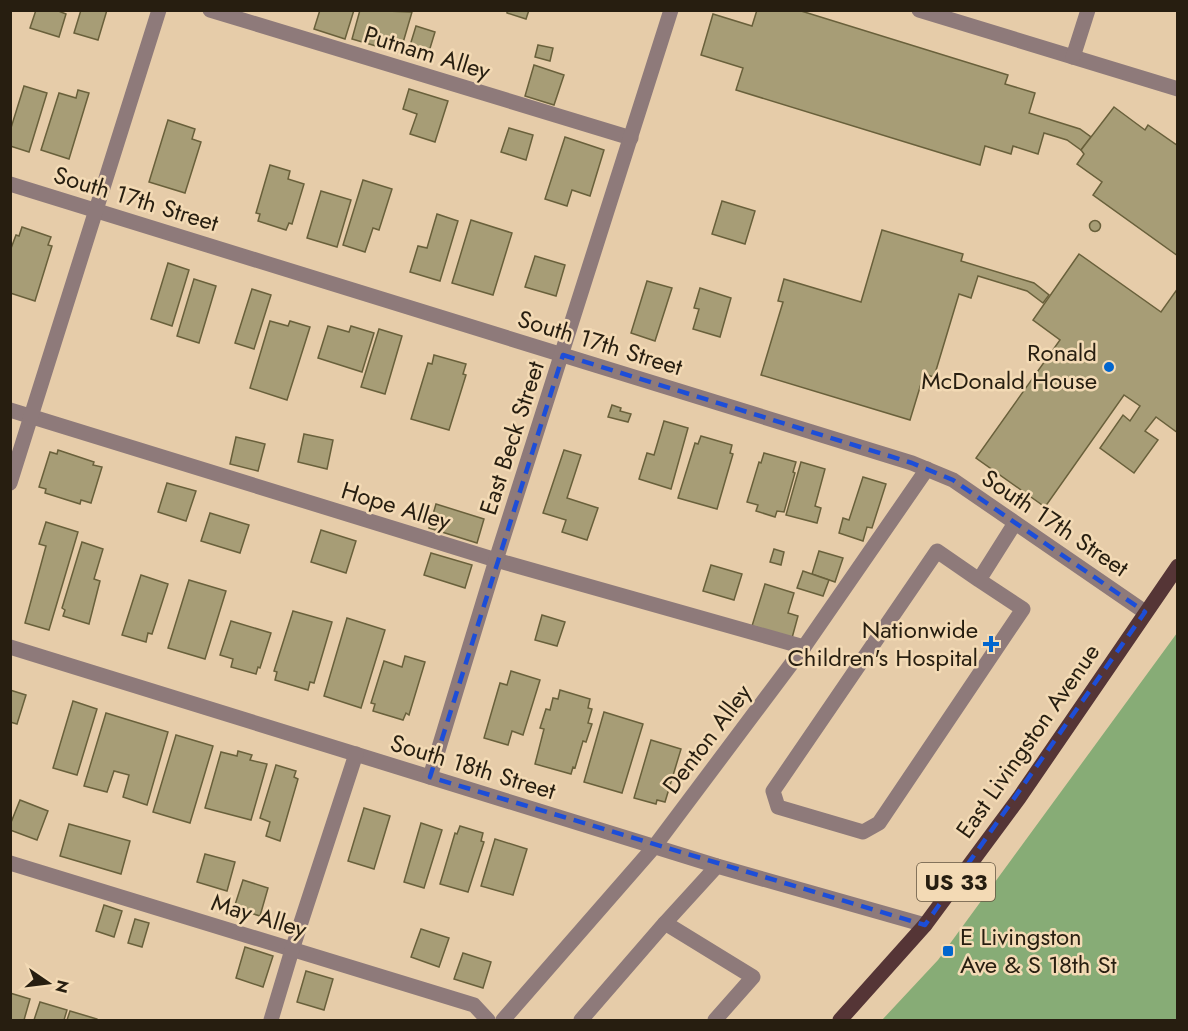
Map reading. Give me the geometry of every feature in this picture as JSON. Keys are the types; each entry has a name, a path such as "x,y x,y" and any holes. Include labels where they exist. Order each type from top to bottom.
{"main road":[{"name":"East Livingston Avenue","path":"840,1020 925,925 1019,798 1178,566"}],"street":[{"path":"10,483 159,10"},
{"name":"Putnam Alley","path":"210,10 631,138"},
{"name":"East Beck Street","path":"430,777 496,560 671,10"},
{"path":"919,10 1178,89"},
{"path":"1073,57 1088,10"},
{"name":"South 17th Street","path":"10,184 927,469 952,480 1145,612"},
{"name":"Hope Alley","path":"10,410 496,560 804,647"},
{"name":"Denton Alley","path":"503,1020 654,847 804,647 927,469"},
{"path":"979,580 1016,523"},
{"path":"937,551 979,580 1023,609 879,823 863,832 778,807 773,791 937,551"},
{"name":"South 18th Street","path":"10,647 654,847 925,925"},
{"path":"271,1020 356,754"},
{"name":"May Alley","path":"10,863 474,1005 488,1020"},
{"path":"581,1020 665,922 717,866"},
{"path":"665,922 753,977 715,1020"}],"highlighted area":[{"path":"563,355 912,463 953,480 1145,612 925,925 430,777"}],"green space":[{"path":"1177,633 1177,1020 882,1020 938,960"}],"building":[{"path":"36,10 56,10 66,14 59,37 30,28"},
{"path":"81,10 107,10 98,40 74,33"},
{"path":"320,10 354,10 345,39 314,29"},
{"path":"360,10 412,12 400,53 352,39"},
{"path":"507,10 529,10 526,19 507,13"},
{"path":"757,10 798,10 1008,75 1005,84 1035,93 1029,113 1080,129 1091,137 1081,150 1067,140 1044,133 1038,154 1013,146 1011,154 985,146 980,165 736,90 743,68 701,55 713,14 752,26"},
{"path":"416,26 435,32 427,58 408,52"},
{"path":"538,45 553,48 550,61 535,57"},
{"path":"534,65 564,75 554,105 525,96"},
{"path":"24,86 47,93 29,152 10,146 10,131"},
{"path":"409,89 448,101 435,142 410,134 417,114 403,109"},
{"path":"78,90 89,93 69,159 41,150 59,93 76,98"},
{"path":"1114,107 1145,130 1148,125 1178,146 1178,256 1093,195 1102,182 1077,164 1084,154 1081,150"},
{"path":"168,120 195,129 192,139 201,142 185,193 149,182"},
{"path":"509,128 533,135 526,160 501,152"},
{"path":"565,137 604,150 590,196 572,190 567,206 545,199"},
{"path":"270,165 290,171 288,179 304,184 292,224 289,223 286,230 258,221 260,214 256,213"},
{"path":"363,180 392,189 379,230 373,228 365,252 343,245"},
{"path":"321,191 351,200 337,247 307,238"},
{"path":"722,201 755,211 745,244 712,234"},
{"path":"437,214 458,221 440,281 410,272 418,246 427,248"},
{"path":"471,220 512,233 493,295 452,283"},
{"path":"1095,220 1101,226 1095,232 1089,226"},
{"path":"22,227 51,237 48,245 52,246 35,301 10,293 10,251"},
{"path":"882,230 963,254 961,261 1034,283 1049,295 1043,303 1027,291 978,276 971,298 959,294 934,377 924,374 910,420 761,375 783,302 778,301 784,279 861,302"},
{"name":"Ronald McDonald House","path":"1079,254 1161,312 1178,288 1178,433 1156,417 1145,431 1158,440 1134,473 1100,448 1123,415 1130,421 1140,406 1124,395 1045,507 976,458 1060,340 1033,320"},
{"path":"535,256 565,265 556,296 525,287"},
{"path":"168,263 189,270 172,326 151,319"},
{"path":"194,279 216,286 199,343 177,336"},
{"path":"647,281 672,288 655,341 631,333"},
{"path":"700,288 731,298 720,337 693,329 699,309 694,308"},
{"path":"252,289 271,295 254,349 235,343"},
{"path":"270,321 288,326 290,321 310,327 287,400 250,388"},
{"path":"328,326 349,332 351,326 374,333 362,372 318,358"},
{"path":"379,329 402,336 385,394 361,387"},
{"path":"434,355 466,364 463,374 466,375 449,430 411,419 428,363 432,364"},
{"path":"612,405 621,408 620,411 631,414 628,422 608,417"},
{"path":"664,421 688,428 671,489 639,479 647,453 654,455"},
{"path":"304,434 333,440 327,469 298,462"},
{"path":"701,436 732,445 730,453 733,454 717,509 678,498 695,443 698,444"},
{"path":"236,437 265,444 258,471 230,464"},
{"path":"58,450 102,467 91,503 81,500 80,504 45,493 46,489 39,487 50,452 57,454"},
{"path":"564,450 581,455 567,498 598,508 587,540 562,532 566,520 543,513"},
{"path":"764,453 796,462 784,512 777,511 775,517 756,511 758,505 747,502"},
{"path":"801,462 825,469 815,506 821,508 817,523 786,515"},
{"path":"863,477 886,484 872,528 867,527 863,541 839,533 843,518 849,520"},
{"path":"167,483 196,491 186,521 158,512"},
{"path":"436,504 484,519 477,543 429,528"},
{"path":"210,513 249,525 240,553 201,541"},
{"path":"46,522 78,532 49,630 25,623 46,546 39,544"},
{"path":"321,530 356,541 346,573 311,562"},
{"path":"82,542 103,549 94,579 100,581 89,624 63,616 65,610 62,608"},
{"path":"774,549 784,552 781,565 770,562"},
{"path":"819,551 843,558 835,582 812,574"},
{"path":"431,553 472,565 465,588 424,575"},
{"path":"711,565 742,574 734,600 703,591"},
{"path":"803,571 829,580 823,596 797,588"},
{"path":"141,575 168,584 152,634 148,633 146,642 122,635"},
{"path":"189,580 226,591 205,659 168,648"},
{"path":"765,584 794,593 788,613 798,616 792,638 752,626"},
{"path":"293,611 332,622 314,683 310,682 308,690 275,680 277,672 274,671"},
{"path":"542,615 565,622 557,646 535,640"},
{"path":"347,618 385,630 361,708 324,696"},
{"path":"231,621 271,633 256,674 231,667 233,659 220,655"},
{"path":"405,656 425,662 409,715 406,713 403,720 373,711 375,704 371,703 384,661 402,667"},
{"path":"511,671 540,680 523,735 512,731 508,745 484,738 500,683 507,685"},
{"path":"10,690 26,695 17,724 10,722"},
{"path":"560,690 590,699 588,708 592,709 588,723 592,724 571,774 535,764 544,729 540,728 546,709 550,710 553,698 558,699"},
{"path":"73,701 97,709 77,775 53,768"},
{"path":"604,712 643,724 622,793 584,782"},
{"path":"106,713 168,732 147,805 123,797 129,775 114,771 107,792 84,786"},
{"path":"176,735 213,746 190,823 153,812"},
{"path":"651,740 681,749 665,802 657,800 656,804 634,798"},
{"path":"238,751 252,755 250,760 267,764 251,820 205,808 221,752 237,756"},
{"path":"276,765 296,771 294,777 298,779 280,841 266,836 270,822 260,818"},
{"path":"20,800 48,811 37,840 10,830"},
{"path":"364,808 390,816 374,869 348,861"},
{"path":"421,823 442,830 424,888 404,882"},
{"path":"69,824 130,841 121,874 60,856"},
{"path":"460,826 483,833 481,841 484,842 468,892 440,884 455,833 457,834"},
{"path":"495,839 527,849 513,895 481,886"},
{"path":"205,854 235,862 227,891 197,882"},
{"path":"243,880 268,888 260,916 234,908"},
{"path":"104,905 122,911 114,937 96,931"},
{"path":"135,919 149,923 142,947 128,943"},
{"path":"421,929 449,938 439,967 411,957"},
{"path":"245,947 273,956 263,987 236,978"},
{"path":"463,953 491,962 483,988 454,979"},
{"path":"306,971 333,979 324,1010 297,1002"},
{"path":"10,993 30,999 24,1020 10,1020"},
{"path":"40,1002 67,1010 64,1020 34,1020"},
{"path":"70,1011 97,1019 97,1020 67,1020"}],"place":[{"name":"Ronald McDonald House","path":"1109,367"},
{"name":"Nationwide Children's Hospital","path":"991,644"},
{"name":"E Livingston Ave & S 18th St","path":"948,951"}]}
